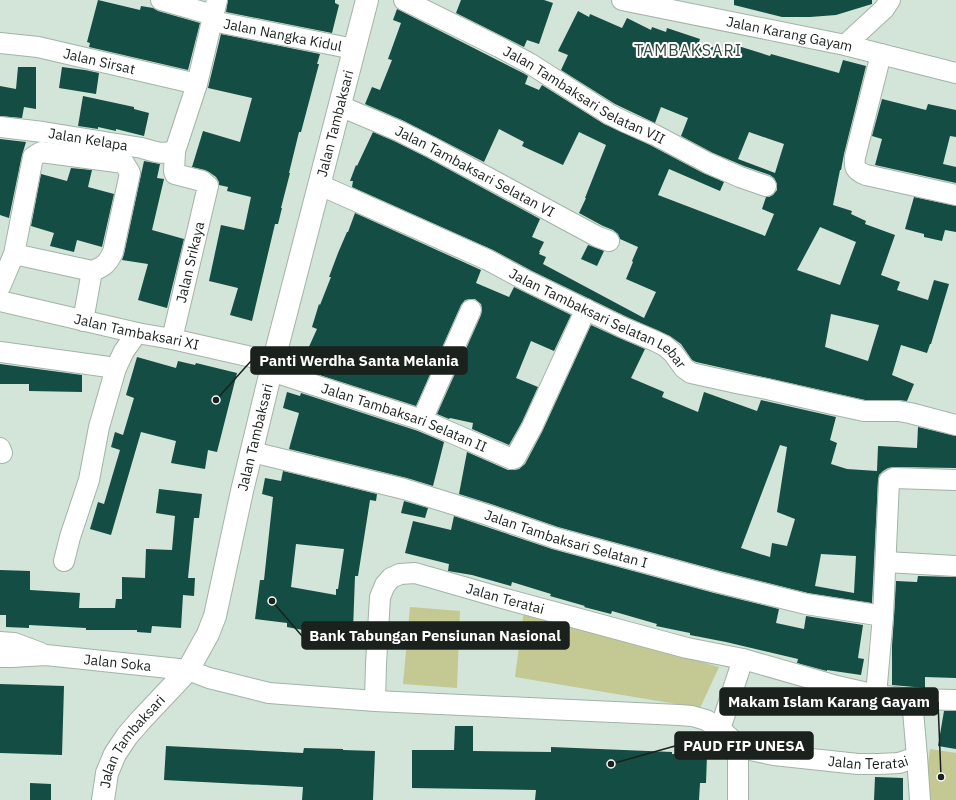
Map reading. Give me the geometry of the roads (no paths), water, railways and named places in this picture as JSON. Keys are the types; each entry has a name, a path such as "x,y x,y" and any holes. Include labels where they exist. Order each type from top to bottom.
{"main road":[{"name":"Jalan Tambaksari","path":"103,800 108,773 115,754 127,736 188,670 208,634 215,616 242,491 296,273 367,0"}],"street":[{"name":"Jalan Nangka Kidul","path":"162,0 214,12 354,49"},
{"name":"Jalan Tambaksari Selatan VII","path":"404,0 528,63 609,114 655,135 708,163 740,177 766,186"},
{"name":"Jalan Karang Gayam","path":"622,0 845,45 956,73"},
{"path":"845,45 884,9 890,0"},
{"path":"174,151 197,84 214,12"},
{"name":"Jalan Sirsat","path":"0,43 38,47 197,84"},
{"path":"881,54 855,157 855,167 860,173 866,175 956,196"},
{"name":"Jalan Tambaksari Selatan VI","path":"340,106 399,130 608,241"},
{"name":"Jalan Kelapa","path":"0,127 43,132 142,148 156,153 167,153 174,151"},
{"name":"Jalan Srikaya","path":"172,339 208,186 202,181 175,174 174,151"},
{"path":"0,287 14,254 33,157 41,152 124,163 130,173 113,252 106,264 101,268 92,271 14,254"},
{"name":"Jalan Tambaksari Selatan Lebar","path":"320,185 488,260 527,281 665,346 673,353 684,368 691,373 864,411 898,411 910,413 956,426"},
{"path":"83,321 92,271"},
{"name":"Jalan Tambaksari XI","path":"0,300 83,321 172,339 273,367"},
{"name":"Jalan Tambaksari Selatan II","path":"273,367 422,420 512,459 515,458 532,428 586,309"},
{"path":"422,420 471,310"},
{"path":"64,561 70,537 89,480 99,427 116,368 124,351 137,333"},
{"path":"0,352 116,368"},
{"name":"Jalan Tambaksari Selatan I","path":"252,452 404,489 555,538 717,582 806,604 883,616"},
{"path":"876,695 883,616 889,481 894,478 956,480"},
{"path":"886,562 956,566"},
{"name":"Jalan Teratai","path":"374,701 380,597 385,585 391,578 400,574 415,573 679,646 743,659 837,686 876,695 912,699 956,700"},
{"name":"Jalan Soka","path":"0,642 14,643 46,655"},
{"name":"Jalan Soka","path":"0,657 46,655 188,670"},
{"path":"720,729 743,659"},
{"name":"Jalan Teratai","path":"188,670 209,678 269,693 374,701 692,716 706,720 720,729 738,745 755,751 774,755 858,764 899,763 917,757 912,699"},
{"path":"738,745 738,800"},
{"path":"917,757 920,800"}],"place":[{"name":"Panti Werdha Santa Melania","path":"216,400"},
{"name":"Bank Tabungan Pensiunan Nasional","path":"272,601"},
{"name":"PAUD FIP UNESA","path":"611,764"},
{"name":"Makam Islam Karang Gayam","path":"941,777"}],"district":[{"name":"TAMBAKSARI","path":"688,50"}]}
